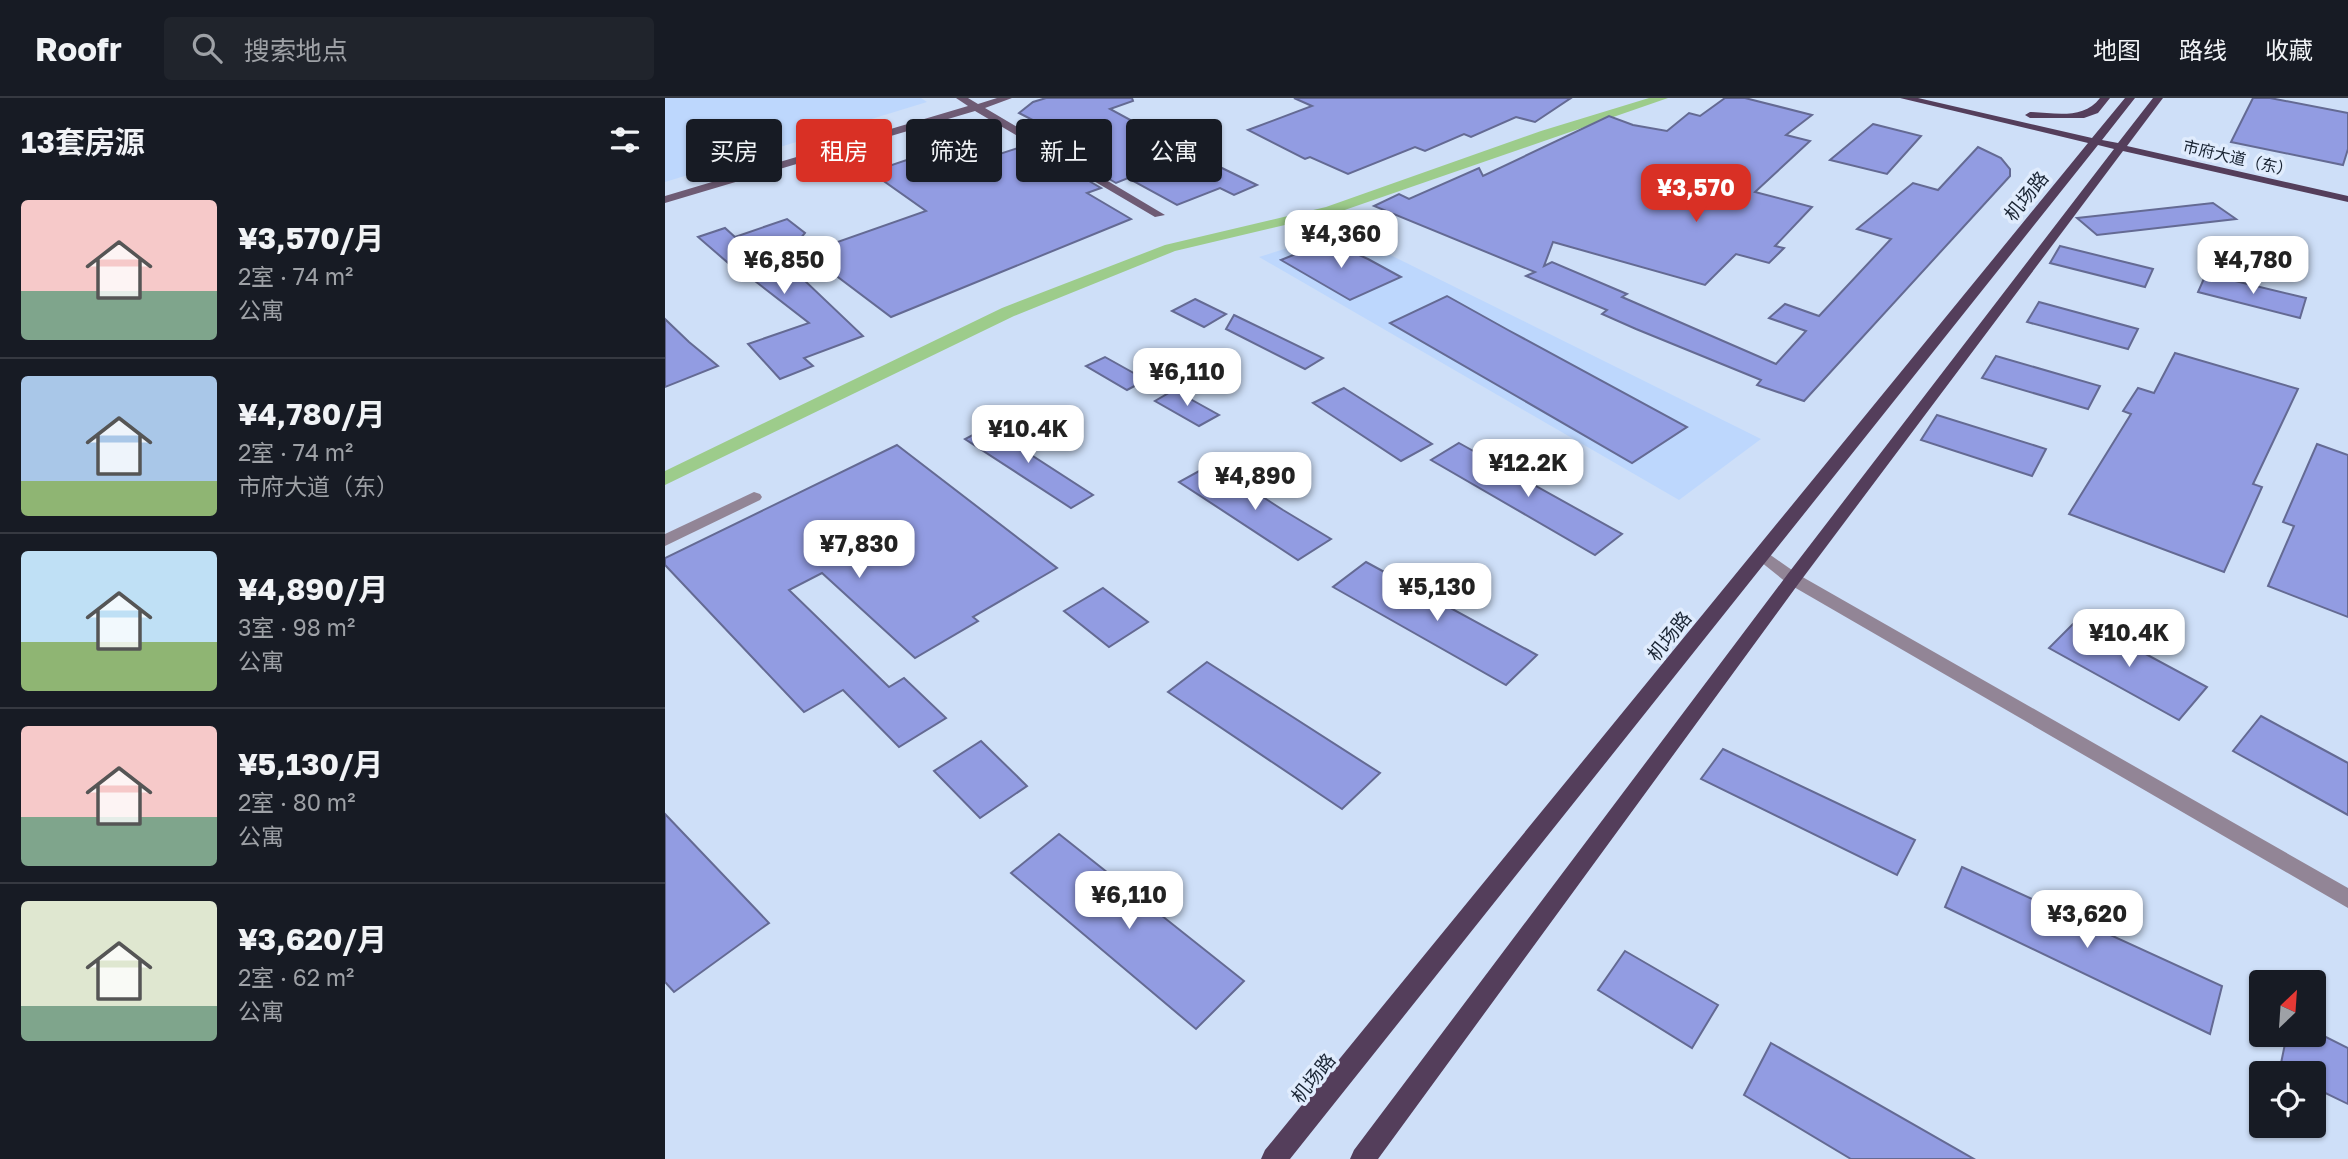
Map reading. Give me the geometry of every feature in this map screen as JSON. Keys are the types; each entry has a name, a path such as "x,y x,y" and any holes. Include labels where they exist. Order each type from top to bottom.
{"main road":[{"path":"1905,98 2101,136"},
{"path":"1953,98 2031,115 2125,142"},
{"path":"2031,115 2080,116 2095,111 2105,98"},
{"name":"机场路","path":"1274,1159 2130,98"},
{"path":"1363,1159 1793,579 2158,98"},
{"name":"市府大道（东）","path":"2125,142 2348,186"},
{"name":"市府大道（东）","path":"2125,142 2348,199"}],"street":[{"path":"961,98 1159,215"},
{"path":"665,200 1007,98"},
{"path":"665,541 754,497"},
{"path":"1762,554 1793,579 2348,899"}],"shaded area":[{"path":"665,98 921,98 927,102 871,119 796,119 796,142 782,146 782,119 686,119 686,176 665,182"},
{"path":"1342,231 1761,439 1679,500 1259,257"}],"building":[{"path":"1046,98 1132,98 1133,101 1110,109 1128,119 1126,119 1126,179 1116,183 1112,181 1112,119 1031,119 1019,113 1033,102"},
{"path":"1294,98 1571,98 1535,122 1516,117 1471,137 1464,134 1425,151 1415,147 1348,174 1310,157 1305,159 1248,130 1312,106"},
{"path":"1725,98 1745,98 1812,115 1786,135 1810,141 1755,192 1812,207 1775,246 1784,248 1769,263 1736,254 1705,285 1553,242 1544,266 1552,262 1627,294 1622,297 1776,364 1806,331 1769,318 1785,304 1819,316 1891,239 1857,229 1913,183 1938,190 1978,147 2001,158 2010,169 2010,176 1804,401 1757,385 1761,380 1602,314 1607,310 1526,276 1535,272 1374,206 1399,194 1409,199 1479,168 1483,176 1609,116 1633,125 1667,131 1689,113 1700,116"},
{"path":"2253,98 2270,98 2348,113 2348,149 2343,165 2231,142"},
{"path":"1873,124 1921,136 1887,174 1830,160"},
{"path":"1016,149 1016,182 1091,182 1101,188 1087,193 1131,219 891,317 806,253 926,211 885,182 892,182 892,165 906,160 906,182 1002,182 1002,153"},
{"path":"1222,168 1257,185 1234,195 1220,188 1177,205 1135,182 1222,182"},
{"path":"2213,203 2236,219 2097,235 2077,218"},
{"path":"787,219 805,233 783,260 863,336 804,358 813,366 780,379 748,344 809,323 737,267 734,268 698,237 725,228 735,237"},
{"path":"1328,241 1401,277 1350,300 1281,260"},
{"path":"2060,246 2153,269 2145,287 2050,263"},
{"path":"2206,274 2306,298 2300,318 2198,292"},
{"path":"1447,296 1687,427 1632,463 1390,323"},
{"path":"1195,299 1226,314 1204,327 1172,311"},
{"path":"2039,302 2138,329 2128,349 2027,322"},
{"path":"1234,315 1323,358 1305,369 1226,329"},
{"path":"665,319 689,342 718,366 665,387"},
{"path":"2175,353 2298,389 2253,484 2262,487 2224,572 2069,514 2131,414 2123,411 2138,388 2154,393"},
{"path":"1996,356 2100,386 2088,409 1982,378"},
{"path":"1105,357 1146,380 1127,390 1086,366"},
{"path":"1344,388 1432,444 1401,461 1313,403"},
{"path":"1174,390 1219,415 1199,426 1155,401"},
{"path":"1937,415 2046,449 2032,476 1921,440"},
{"path":"994,424 1026,443 1019,447 1093,495 1071,508 965,439"},
{"path":"1459,443 1622,534 1595,555 1431,460"},
{"path":"2317,444 2348,455 2348,617 2268,586 2294,526 2283,522"},
{"path":"897,445 1057,568 973,617 978,621 915,658 822,573 789,590 889,687 904,678 946,718 899,747 843,690 804,712 665,565 665,558"},
{"path":"1212,464 1331,539 1298,560 1179,482"},
{"path":"1366,562 1537,655 1506,685 1333,587"},
{"path":"1103,588 1148,622 1109,647 1064,611"},
{"path":"2079,618 2207,687 2179,720 2049,648"},
{"path":"1207,662 1380,773 1342,809 1168,692"},
{"path":"2261,716 2348,763 2348,815 2233,751"},
{"path":"981,741 1027,786 980,818 934,771"},
{"path":"1723,749 1915,840 1897,875 1701,779"},
{"path":"665,814 769,923 674,992 665,982"},
{"path":"1059,834 1244,981 1196,1029 1011,873"},
{"path":"1962,867 2222,986 2210,1034 1945,907"},
{"path":"1625,951 1718,1005 1692,1048 1598,990"},
{"path":"2326,1037 2348,1048 2348,1104 2326,1093 2326,1061 2281,1061 2284,1047 2326,1047"},
{"path":"1771,1043 1974,1159 1851,1159 1744,1095"}],"waterway":[{"path":"665,479 1008,312 1170,248 1331,210 1546,134 1662,98"}]}
